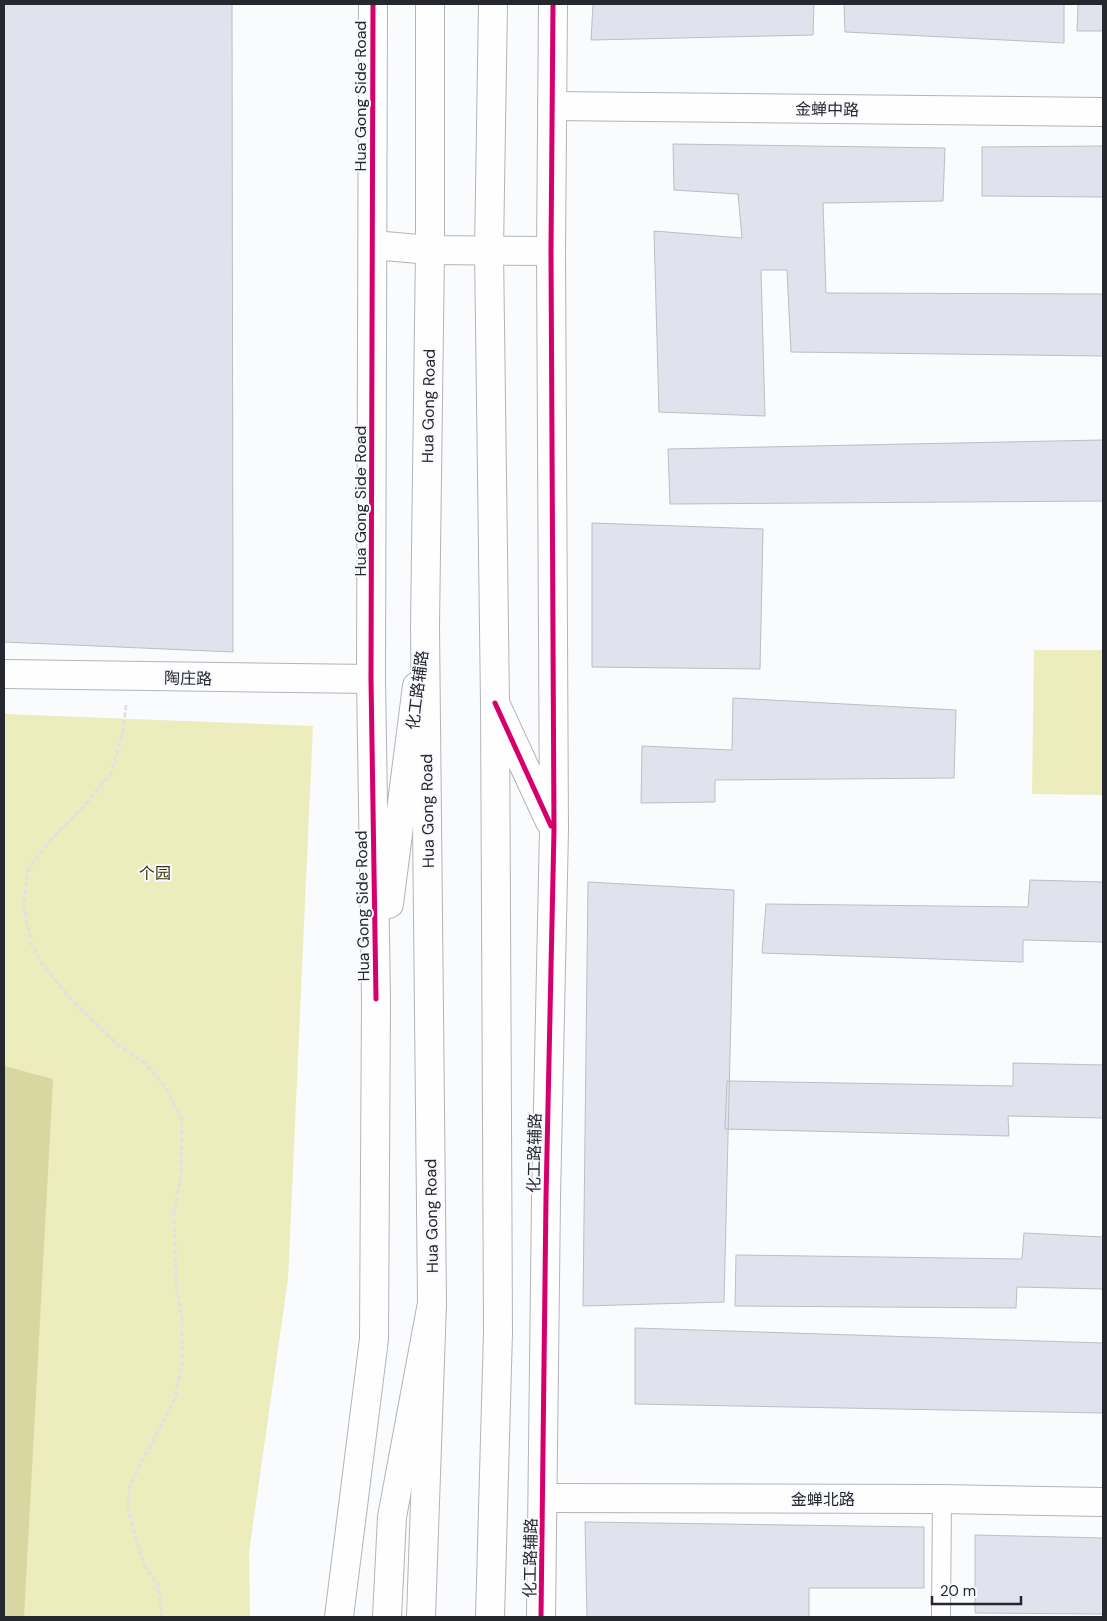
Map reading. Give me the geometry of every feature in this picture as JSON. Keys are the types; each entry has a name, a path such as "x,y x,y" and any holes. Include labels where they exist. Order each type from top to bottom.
{"main road":[{"name":"Hua Gong Side Road","path":"373,4 371,679 376,999"},
{"name":"Hua Gong Road","path":"421,1617 432,1303 425,627 430,250 430,4"},
{"path":"490,1617 498,1332 495,703 489,250 493,4"},
{"path":"553,4 551,251 554,830"},
{"name":"金蝉中路","path":"552,106 1103,112"},
{"path":"373,245 430,250 551,251"},
{"name":"化工路辅路","path":"339,1617 374,1338 376,999 425,627"},
{"name":"陶庄路","path":"4,674 371,679"},
{"name":"化工路辅路","path":"495,703 554,830 546,1198 541,1617"},
{"path":"387,1617 392,1517 432,1303"},
{"name":"金蝉北路","path":"543,1498 942,1499 1103,1502"}],"lane":[{"path":"941,1617 942,1499"}],"path":[{"path":"129,677 124,733 111,773 85,806 47,844 28,870 24,906 30,943 44,967 71,999 117,1044 146,1064 166,1088 182,1120 180,1177 174,1211 176,1286 182,1318 182,1364 174,1401 130,1484 128,1510 144,1565 158,1585 162,1617"}],"green space":[{"path":"1034,650 1103,650 1103,795 1032,794"},
{"name":"个园","path":"4,714 313,726 288,1279 249,1552 250,1617 4,1617"}],"shaded area":[{"path":"4,1066 53,1079 24,1617 4,1617"}],"building":[{"path":"4,4 232,4 233,652 4,642"},
{"path":"593,4 814,4 813,35 591,40"},
{"path":"844,4 1064,4 1064,43 845,32"},
{"path":"1078,4 1103,4 1103,31 1077,31"},
{"path":"673,144 945,148 943,201 823,203 826,293 1103,294 1103,356 791,352 787,270 761,270 765,416 659,412 654,231 742,238 738,194 674,190"},
{"path":"1103,146 1103,197 982,196 982,147"},
{"path":"1103,440 1103,501 670,504 668,449"},
{"path":"592,523 763,529 760,669 592,667"},
{"path":"733,698 956,710 954,778 715,780 715,802 641,803 642,746 732,750"},
{"path":"1030,880 1103,882 1103,942 1023,940 1023,962 762,953 766,904 1028,907"},
{"path":"588,882 734,890 724,1302 583,1306"},
{"path":"1013,1063 1103,1065 1103,1118 1008,1116 1009,1136 725,1129 727,1081 1013,1086"},
{"path":"1024,1233 1103,1237 1103,1289 1017,1287 1016,1308 735,1306 736,1255 1022,1259"},
{"path":"635,1328 1103,1343 1103,1413 635,1404"},
{"path":"585,1522 924,1527 924,1588 809,1588 809,1617 587,1617"},
{"path":"975,1535 1103,1538 1103,1614 975,1613"}],"cycle path":[{"path":"373,4 371,679 376,999"},
{"path":"541,1617 546,1198 554,830 551,251 553,4"},
{"path":"495,703 551,826"}]}
